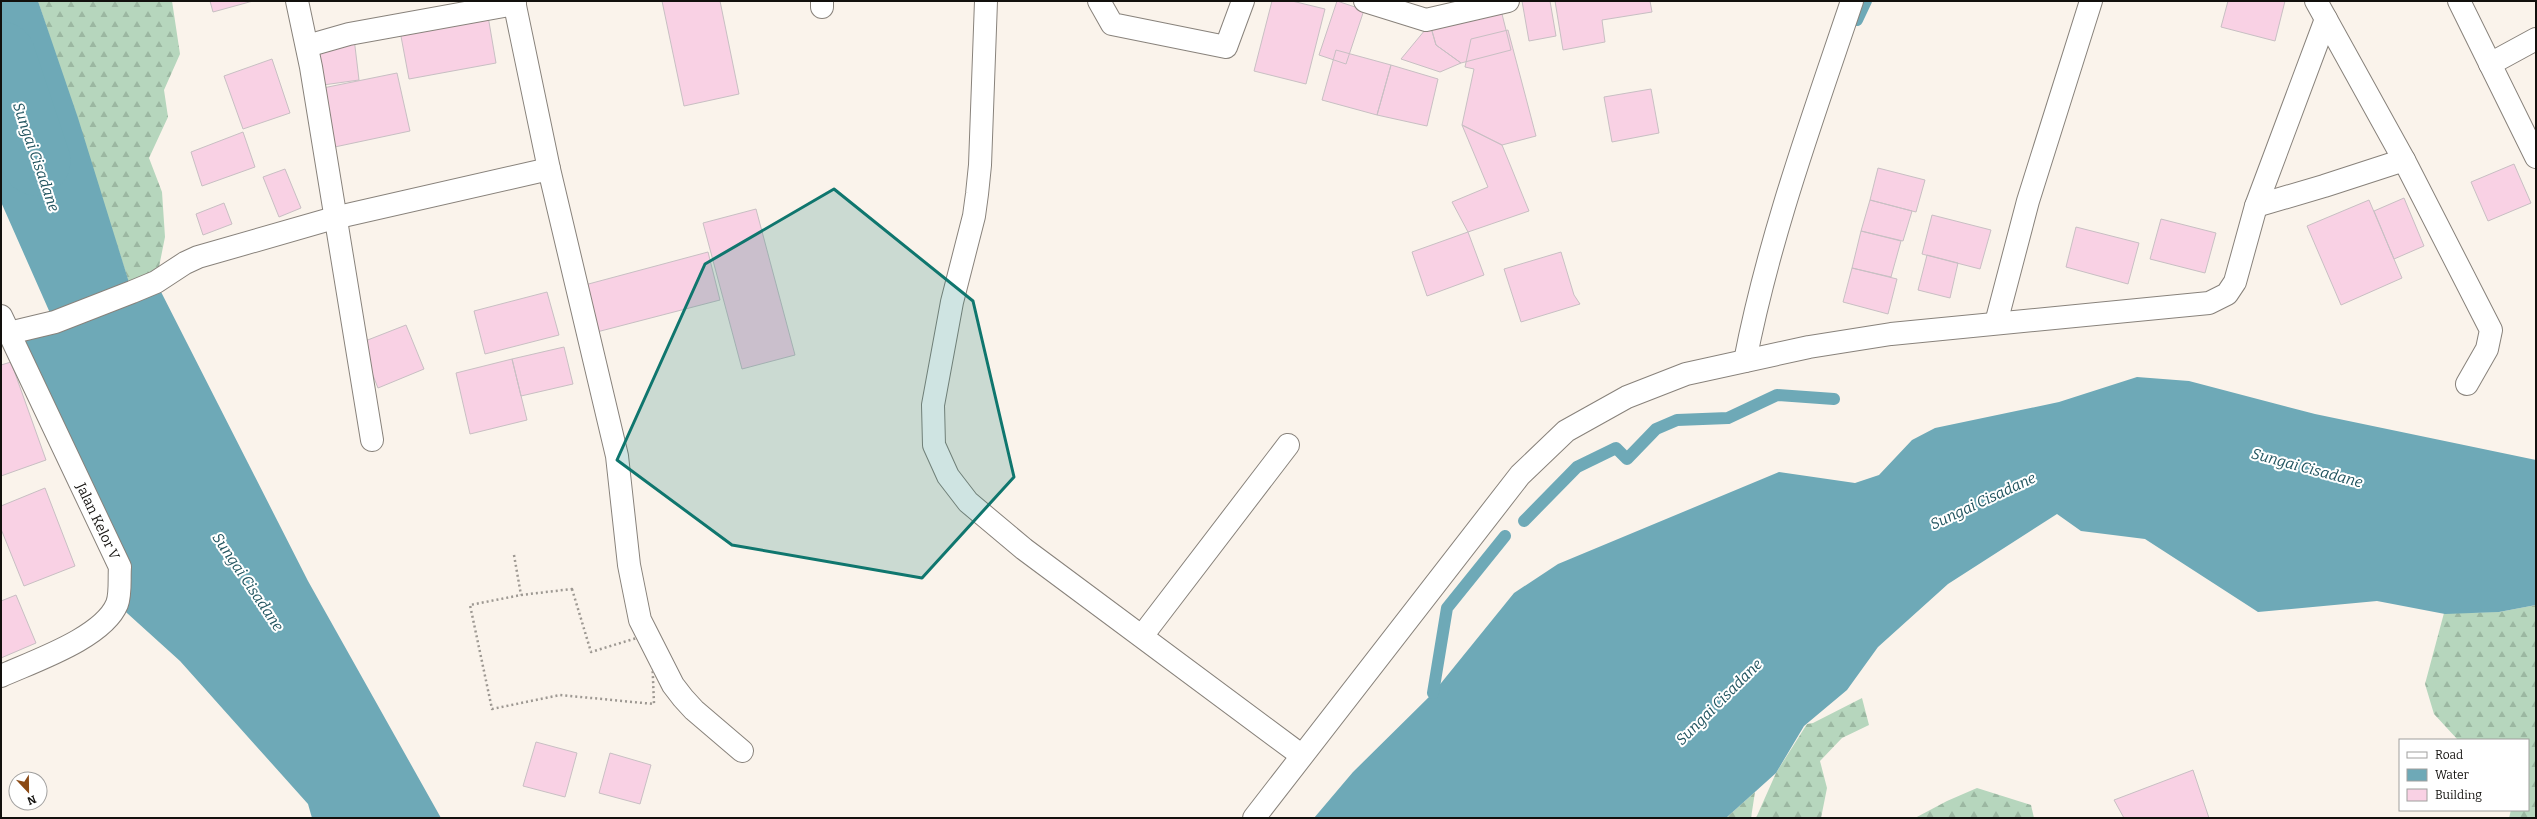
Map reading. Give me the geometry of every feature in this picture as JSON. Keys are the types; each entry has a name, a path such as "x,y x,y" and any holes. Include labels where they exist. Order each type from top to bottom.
{"street":[{"path":"297,1 307,46 334,218 372,440"},
{"path":"986,1 980,165 977,194 974,216 952,302 933,405 934,445 948,476 968,502 1024,549 1301,755"},
{"path":"1099,1 1112,24 1226,47 1244,1"},
{"path":"1365,1 1426,20 1508,1"},
{"path":"1745,361 1761,286 1784,205 1852,1"},
{"path":"1996,323 2028,201 2091,1"},
{"path":"2458,1 2536,157"},
{"path":"307,46 349,34 515,2 549,169 617,456 628,565 640,620 673,685 683,698 694,710 742,751"},
{"path":"2321,10 2404,160 2490,330 2487,349 2467,384"},
{"path":"1254,818 1301,755 1409,621 1520,475 1566,432 1627,397 1686,374 1745,361 1891,334 2209,303 2227,294 2235,282 2256,206 2321,10"},
{"path":"2490,64 2536,39"},
{"path":"2256,206 2404,160"},
{"path":"5,324 55,322 156,282 185,263 198,257 334,218 549,169"},
{"name":"Jalan Kelor V","path":"1,676 68,646 98,628 117,604 120,567 5,324"},
{"path":"1142,636 1288,444"}],"path":[{"path":"514,555 521,594"},
{"path":"572,589 591,652 640,637 644,646 652,654 654,704 560,695 492,709 470,605 521,594 572,589"}],"highlighted area":[{"path":"834,189 973,301 1014,477 922,578 732,545 617,460 705,264"}],"green space":[{"path":"38,1 172,1 180,54 164,90 168,117 149,158 162,192 165,237 156,282 132,292"},
{"path":"2536,605 2536,818 2509,818 2511,811 2529,811 2529,739 2457,739 2434,714 2425,684 2444,613 2499,612"},
{"path":"1862,698 1869,725 1842,738 1820,761 1827,788 1821,818 1756,818 1776,773 1807,724 1813,723"},
{"path":"1977,788 2031,805 2034,818 1915,818 1947,801"},
{"path":"1755,792 1751,818 1726,818"}],"water":[{"path":"1,1 38,1 78,118 132,292 156,282 308,581 441,818 312,818 308,804 180,661 117,604 120,567 9,333 54,322 1,202"},
{"path":"2137,377 2189,381 2315,414 2536,460 2536,605 2499,612 2445,614 2377,601 2258,612 2145,539 2081,531 2057,514 1948,584 1878,647 1847,690 1804,726 1776,773 1726,818 1314,818 1353,772 1433,693 1514,593 1558,564 1779,472 1855,483 1879,475 1912,440 1935,428 2059,402"}],"building":[{"path":"210,1 253,1 213,12"},
{"path":"662,1 720,1 739,94 684,106"},
{"path":"1272,1 1292,1 1325,9 1306,84 1254,71"},
{"path":"1337,1 1364,10 1346,64 1319,55"},
{"path":"1522,1 1550,1 1556,36 1529,41"},
{"path":"1555,1 1650,1 1652,12 1602,20 1605,42 1563,50"},
{"path":"2228,1 2285,1 2275,41 2221,27"},
{"path":"1500,6 1511,50 1461,63 1436,45 1430,24"},
{"path":"488,16 496,63 409,79 400,31"},
{"path":"1430,24 1436,45 1461,63 1440,72 1401,59"},
{"path":"1508,30 1536,136 1502,145 1462,125 1474,69 1465,67 1471,39"},
{"path":"354,38 359,80 323,85 317,44"},
{"path":"1336,50 1391,65 1377,115 1322,100"},
{"path":"272,59 290,113 243,129 224,76"},
{"path":"1391,65 1438,79 1427,126 1377,115"},
{"path":"397,73 410,131 330,148 318,89"},
{"path":"1651,89 1659,133 1612,142 1604,97"},
{"path":"1462,125 1502,145 1529,211 1468,232 1452,202 1488,187"},
{"path":"243,132 255,167 202,186 191,152"},
{"path":"2514,164 2531,203 2488,221 2471,182"},
{"path":"1878,168 1925,180 1916,212 1870,200"},
{"path":"285,169 301,208 279,217 263,177"},
{"path":"2404,198 2424,246 2394,259 2374,211"},
{"path":"1870,200 1912,211 1903,241 1861,231"},
{"path":"2369,200 2402,278 2341,305 2307,226"},
{"path":"224,203 232,224 203,235 196,214"},
{"path":"756,209 795,355 742,369 703,223"},
{"path":"1932,215 1991,230 1980,269 1922,254"},
{"path":"2161,219 2216,233 2205,273 2150,259"},
{"path":"2076,227 2139,243 2128,284 2066,267"},
{"path":"1861,231 1901,241 1891,277 1852,268"},
{"path":"1468,232 1484,275 1427,296 1412,252"},
{"path":"708,252 720,300 593,333 581,286"},
{"path":"1561,252 1574,295 1580,304 1521,322 1504,269"},
{"path":"1927,255 1958,263 1950,298 1918,290"},
{"path":"1852,268 1897,279 1888,314 1843,302"},
{"path":"547,292 559,335 485,354 474,311"},
{"path":"406,325 424,369 378,388 360,343"},
{"path":"564,347 573,384 521,396 512,359"},
{"path":"512,359 527,420 470,434 456,373"},
{"path":"11,362 46,460 1,476 1,365"},
{"path":"45,488 75,566 24,586 1,529 1,506"},
{"path":"16,595 36,643 1,658 1,601"},
{"path":"536,742 577,753 565,797 523,786"},
{"path":"610,753 651,765 640,804 599,793"},
{"path":"2193,770 2209,818 2124,818 2114,800"}],"waterway":[{"path":"1857,20 1866,1"},
{"name":"Sungai Cisadane","path":"1,56 36,161"},
{"path":"1524,521 1577,467 1616,448 1627,459 1656,429 1677,420 1728,418 1777,395 1834,399"},
{"path":"1433,693 1447,608 1505,536"}]}
